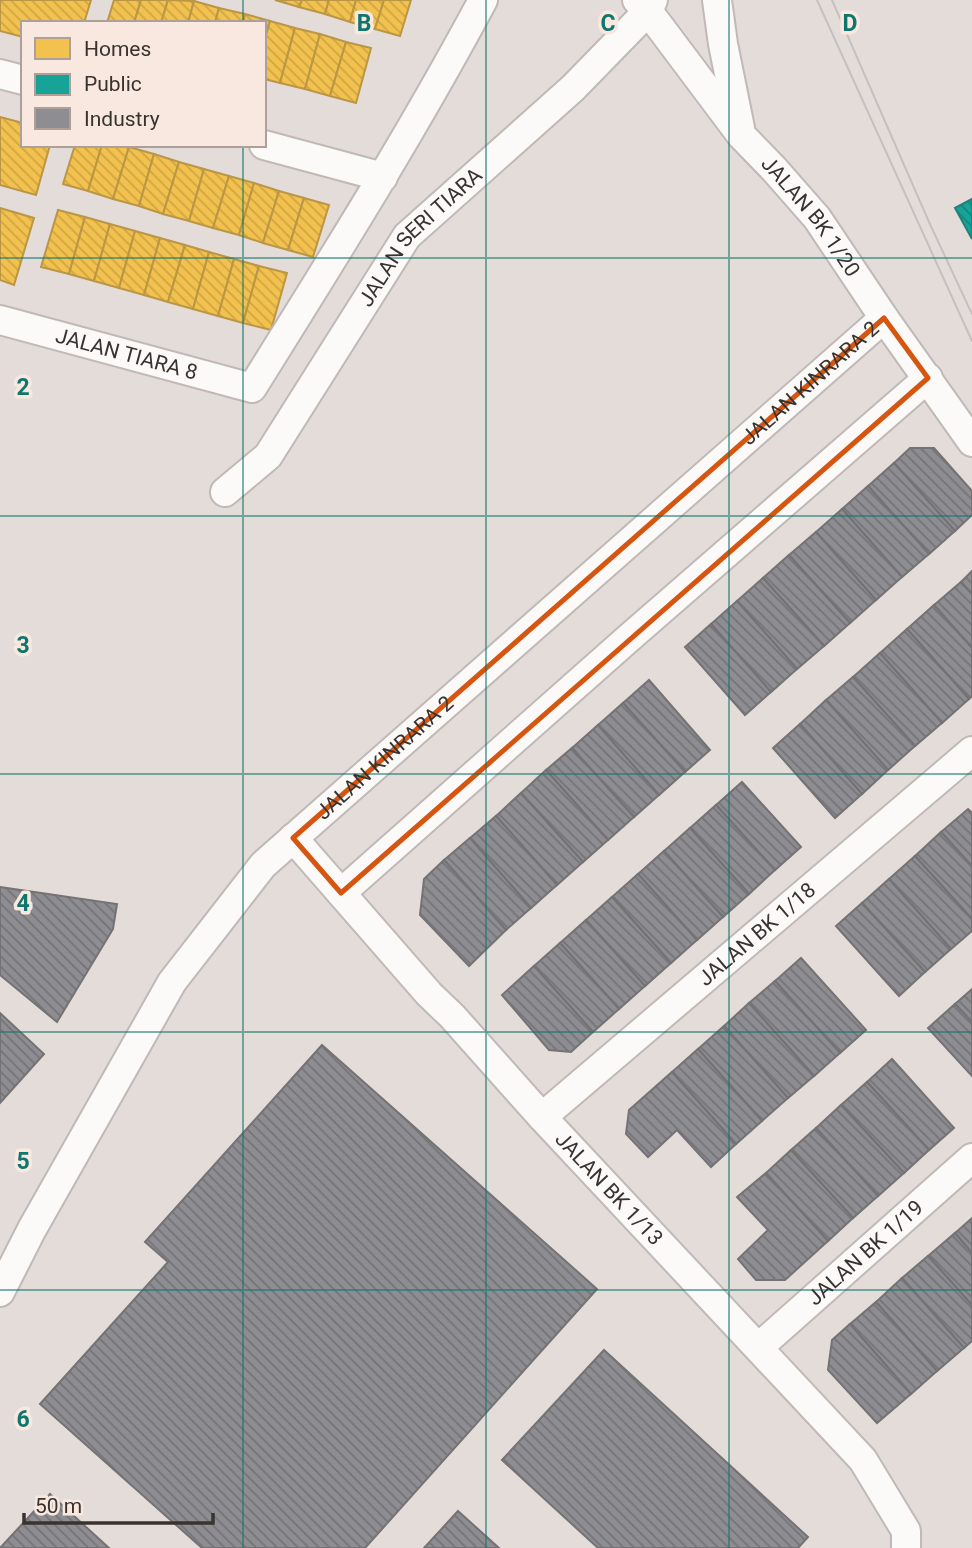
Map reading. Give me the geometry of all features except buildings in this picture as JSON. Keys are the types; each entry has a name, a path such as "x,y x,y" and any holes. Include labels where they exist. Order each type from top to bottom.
{"street":[{"path":"266,146 383,177 483,0"},
{"path":"717,0 741,135"},
{"name":"JALAN BK 1/20","path":"646,4 741,135 817,218 972,442"},
{"name":"JALAN SERI TIARA","path":"225,492 268,456 407,236 573,88 646,4"},
{"path":"0,74 21,79"},
{"name":"JALAN TIARA 8","path":"0,320 252,388 383,177"},
{"name":"JALAN KINRARA 2","path":"0,1292 32,1229 172,982 262,865 884,318"},
{"path":"341,893 640,628 928,379"},
{"name":"JALAN BK 1/18","path":"542,1117 972,751"},
{"name":"JALAN BK 1/13","path":"293,838 429,994 863,1460 906,1531 906,1548"},
{"name":"JALAN BK 1/19","path":"759,1348 972,1158"}],"highlighted area":[{"path":"884,318 928,378 341,893 293,838"}],"tram line":[{"path":"817,0 972,341"},
{"path":"832,0 972,314"}]}
